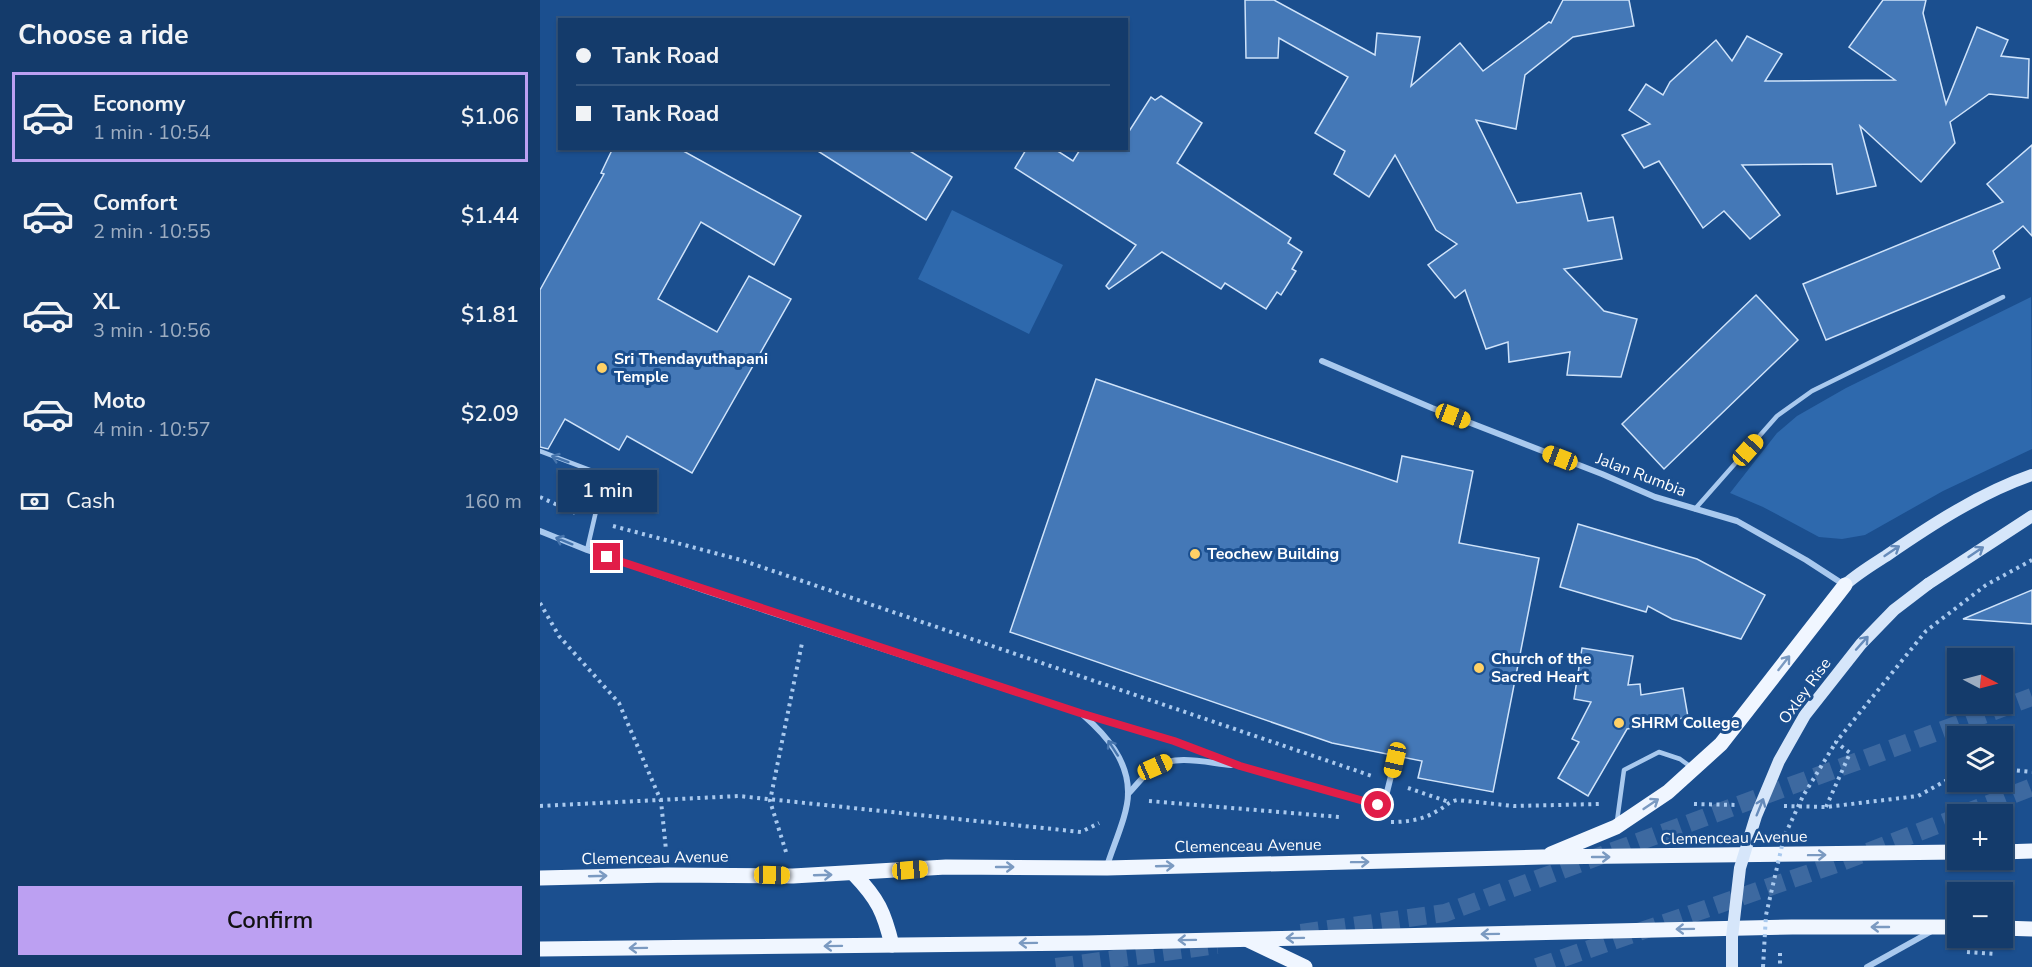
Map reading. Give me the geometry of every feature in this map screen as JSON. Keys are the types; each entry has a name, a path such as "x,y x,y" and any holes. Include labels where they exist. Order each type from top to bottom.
{"main road":[{"path":"1542,857 1616,827 1668,792 1694,769 1721,744 1845,585 1902,545 1959,510 2032,475"},
{"name":"Oxley Rise","path":"1732,967 1732,937 1740,868 1756,816 1779,761 1805,715 1861,644 1894,610 1928,584 2032,516"},
{"path":"2013,852 2032,851"},
{"name":"Clemenceau Avenue","path":"540,878 668,875 793,876 946,867 1107,868 1542,857 1947,852"},
{"path":"854,874 871,892 884,915 892,945"},
{"path":"540,949 1245,939 1792,927 1947,927"},
{"path":"2013,928 2032,929"},
{"path":"1245,939 1305,967"}],"street":[{"name":"Jalan Rumbia","path":"1322,361 1432,408 1602,474 1655,498 1737,521 1845,585"},
{"path":"540,531 587,550 729,599 1080,713 1174,741 1240,766 1378,805 1385,800 1395,760"},
{"path":"1080,713 1101,730 1125,767 1128,797"},
{"path":"1107,868 1128,797 1143,777 1155,767 1166,762 1184,761 1240,766"},
{"path":"1867,967 1938,927"}],"lane":[{"path":"1695,509 1778,416 1812,391 2003,297"},
{"path":"540,451 601,476 603,481 587,550"},
{"path":"1616,827 1624,770 1659,752 1680,759 1694,769"}],"path":[{"path":"540,497 593,521 741,560 1449,802"},
{"path":"1763,967 1766,915 1784,837 1803,796 1836,742 1926,630 1986,585 2032,560"},
{"path":"540,603 559,636 619,703 661,801 668,875"},
{"path":"793,876 770,801 803,644 795,638"},
{"path":"1826,807 1850,753 1836,742"},
{"path":"2013,770 2032,772"},
{"path":"1779,806 1826,807 1918,796 1947,780"},
{"path":"540,806 739,796 1081,832 1104,821 1112,797 1128,797 1350,819"},
{"path":"1384,822 1418,820 1437,812 1449,802 1457,800 1514,806 1619,804"},
{"path":"1653,803 1745,805"},
{"path":"1780,946 1780,967"}],"shaded area":[{"path":"952,210 1063,265 1029,334 918,279"},
{"path":"2031,297 2032,449 1943,491 1865,535 1842,539 1819,537 1763,507 1730,493 1777,433 1797,416 1846,388"}],"building":[{"path":"1245,0 1274,0 1375,55 1377,33 1420,37 1411,86 1460,43 1483,71 1549,22 1551,23 1563,0 1629,0 1634,26 1573,37 1525,75 1516,129 1476,120 1517,203 1581,193 1588,221 1613,217 1622,259 1564,269 1604,311 1637,319 1621,377 1567,375 1570,352 1509,362 1508,342 1486,349 1465,290 1455,298 1428,265 1457,244 1436,230 1395,155 1369,197 1334,174 1345,151 1315,133 1348,77 1279,38 1278,58 1246,58"},
{"path":"1883,0 1926,0 1923,13 1946,104 1977,27 2008,40 2001,56 2029,59 2028,98 1989,94 1950,122 1955,143 1921,182 1860,126 1876,186 1837,194 1832,164 1742,165 1780,215 1750,239 1724,211 1703,228 1659,161 1644,168 1622,135 1650,124 1629,110 1646,84 1663,95 1670,82 1716,40 1732,61 1747,36 1782,54 1765,81 1895,80 1849,47"},
{"path":"1161,96 1202,123 1177,163 1291,238 1288,243 1302,252 1292,269 1296,271 1281,295 1277,292 1266,309 1225,283 1221,289 1162,252 1109,289 1106,286 1136,245 1015,168 1026,150 1056,150 1073,161 1080,150 1128,150 1128,133 1151,97 1155,100"},
{"path":"2032,145 2032,236 2023,226 1993,251 2000,268 1826,340 1803,284 2003,202 1987,184"},
{"path":"612,150 682,150 801,216 774,265 701,222 658,299 717,332 749,276 791,299 692,473 627,436 619,450 565,419 548,449 540,447 540,290 604,174 601,173"},
{"path":"816,150 908,150 952,177 926,220"},
{"path":"1756,295 1798,340 1664,469 1622,424"},
{"name":"Teochew Building","path":"1096,379 1397,482 1402,456 1473,471 1459,543 1539,558 1493,792 1418,778 1422,761 1332,743 1010,632"},
{"path":"1578,524 1697,559 1765,595 1741,639 1672,619 1648,606 1646,612 1560,587"},
{"path":"2032,590 2032,624 1963,619"},
{"name":"SHRM College","path":"1582,648 1633,656 1628,685 1640,684 1641,695 1683,688 1688,717 1627,729 1588,796 1558,778 1579,742 1572,739 1591,702 1574,699"}],"tunnel":[{"path":"1301,933 1445,913 2032,697"},
{"path":"1989,804 2032,787"},
{"path":"1537,967 1839,863 1947,821"},
{"path":"1056,967 1217,945"}],"place":[{"name":"Sri Thendayuthapani Temple","path":"602,368"},
{"name":"Teochew Building","path":"1195,554"},
{"name":"Church of the Sacred Heart","path":"1479,668"},
{"name":"SHRM College","path":"1619,723"}],"route":[{"path":"607,557 1080,713 1174,741 1240,766 1378,805"}]}
